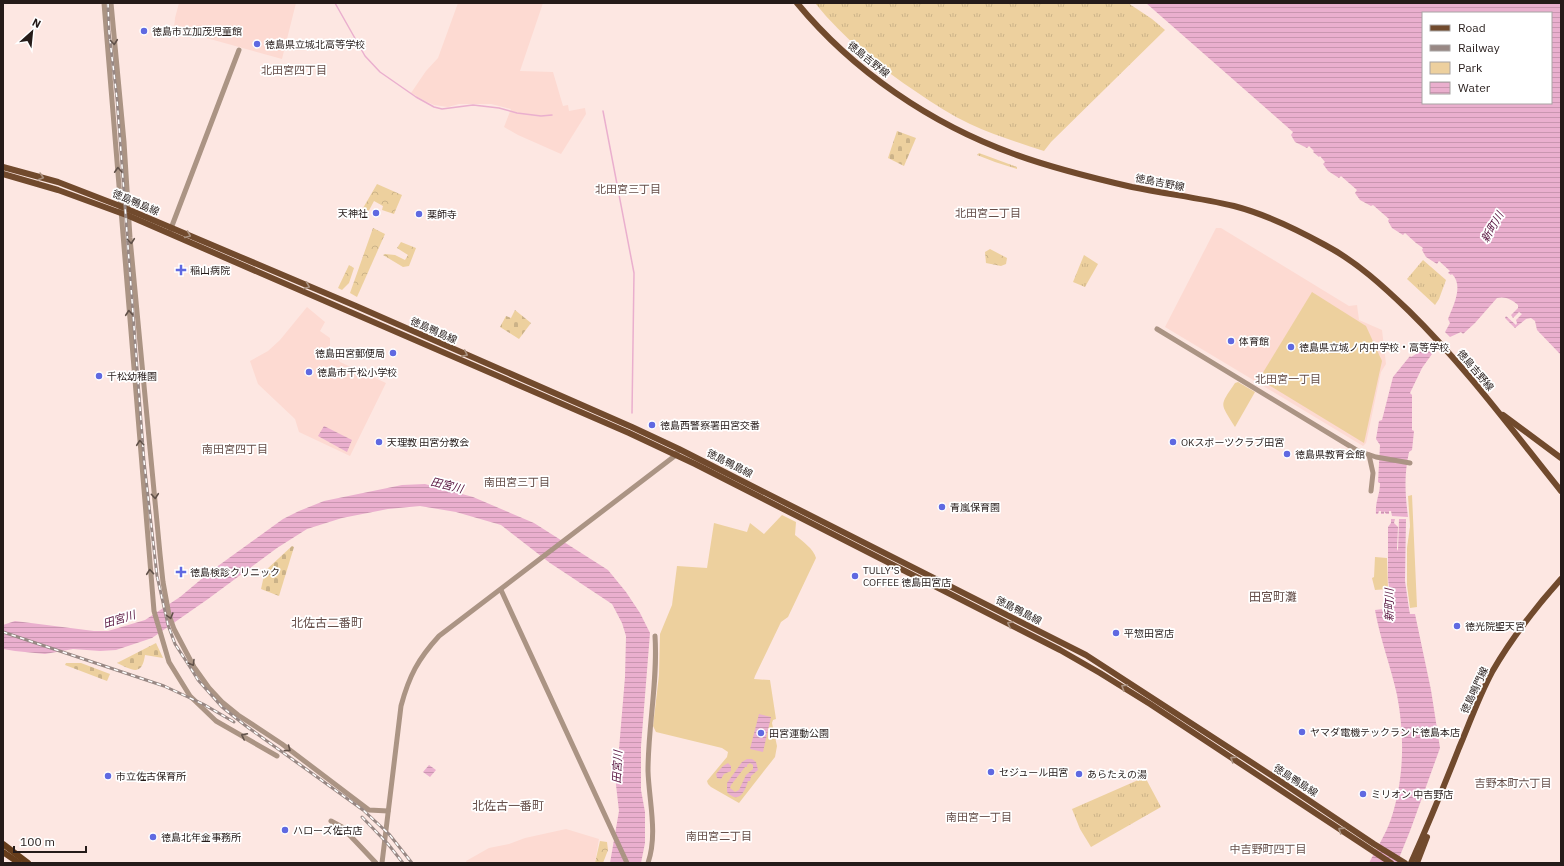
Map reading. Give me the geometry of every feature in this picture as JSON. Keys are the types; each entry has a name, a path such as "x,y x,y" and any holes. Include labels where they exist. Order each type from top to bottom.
{"highway":[{"path":"3,844 28,863"},
{"path":"3,852 19,863"}],"main road":[{"name":"徳島吉野線","path":"797,3 838,46 878,80 914,105 969,136 1016,155 1101,179 1247,210 1286,226 1330,248 1359,267 1402,304 1432,334 1458,362 1561,490"},
{"name":"徳島鴨島線","path":"3,167 58,182 128,209 170,231 676,455 1002,620 1100,673 1375,849 1404,862"},
{"name":"徳島鴨島線","path":"3,174 58,190 170,231 356,306 679,449 1086,655 1274,776 1375,849 1391,863"},
{"name":"徳島吉野線","path":"1496,410 1561,458"},
{"name":"徳島鳴門線","path":"1411,863 1480,697 1493,672 1516,635 1561,579"},
{"name":"徳島鳴門線","path":"1417,863 1427,836 1428,824"}],"street":[{"path":"104,3 120,213 154,611 169,662 190,696 216,721 254,741 277,756"},
{"path":"111,3 124,142 128,209 161,568 169,615 184,651 194,668 222,702 238,715 282,744 369,810 388,811"},
{"path":"170,231 187,183 239,50"},
{"path":"1157,329 1343,442 1369,455 1410,463"},
{"path":"382,863 401,706 406,688 424,653 439,636 676,455 679,449"},
{"path":"1369,455 1373,473 1371,492"},
{"path":"501,590 627,863"},
{"path":"648,863 651,854 652,832 648,771 651,712 656,674 655,636"},
{"path":"332,821 342,827 376,863"}],"shaded area":[{"name":"徳島県立城北高等学校","path":"179,3 296,3 282,59 174,29"},
{"path":"458,3 543,3 520,71 553,72 563,106 568,105 569,111 585,108 586,114 561,154 518,135 504,127 511,109 491,104 459,104 448,107 434,105 411,93 426,71 438,58"},
{"name":"徳島県立城ノ内中学校・高等学校","path":"1216,228 1221,228 1349,306 1357,305 1359,320 1382,330 1386,364 1381,372 1366,443 1363,446 1165,327"},
{"name":"徳島市千松小学校","path":"307,307 325,322 320,331 330,338 330,347 340,362 386,383 350,456 299,432 295,419 258,384 250,361 268,351 280,340"},
{"path":"566,829 599,839 595,863 467,863 466,861 489,848"}],"green space":[{"path":"815,3 1128,3 1152,19 1165,30 1051,142 1044,151 979,128 956,117 930,101 863,52 838,29"},
{"path":"897,131 916,138 904,166 888,158"},
{"path":"979,153 1017,167 1017,169 977,155"},
{"path":"377,184 402,195 394,214 382,210 383,206 374,201 365,218 359,215"},
{"path":"373,228 385,234 357,297 350,293"},
{"path":"401,242 416,248 409,266 403,267 383,255 395,255 405,260 408,255 397,248"},
{"path":"990,249 1007,258 1006,264 1001,266 986,263 985,252"},
{"path":"1084,255 1098,264 1085,287 1073,282"},
{"path":"1423,260 1446,280 1439,299 1435,305 1407,279"},
{"path":"349,265 354,268 349,283 342,290 338,288"},
{"path":"1312,292 1366,326 1382,361 1364,443 1259,379"},
{"path":"515,310 531,323 519,339 500,327 506,316 511,318"},
{"path":"1238,382 1255,392 1235,427 1223,405 1226,396 1235,383"},
{"path":"1412,495 1417,607 1410,608 1407,585 1407,548 1410,526 1408,496"},
{"name":"田宮運動公園","path":"782,515 796,522 795,535 810,548 816,558 788,617 781,622 754,679 770,680 776,719 773,720 772,723 777,746 775,757 739,803 711,787 707,781 727,757 728,752 722,748 656,732 653,726 659,675 660,634 672,605 677,566 707,568 714,523 747,532 750,523 764,534"},
{"path":"292,546 294,547 279,596 261,589 265,571"},
{"path":"1375,557 1387,558 1388,589 1375,590 1372,578 1374,577"},
{"path":"156,643 163,658 145,655 144,662 141,667 136,670 127,668 117,663"},
{"path":"66,663 81,663 110,674 107,681 65,665"},
{"path":"1145,777 1161,807 1091,847 1080,829 1072,809"},
{"path":"600,841 607,842 608,850 603,863 595,863"}],"water":[{"name":"新町川","path":"1146,3 1561,3 1561,355 1537,330 1535,321 1531,318 1526,319 1515,328 1505,318 1506,316 1516,325 1516,320 1522,314 1519,312 1513,318 1511,315 1518,308 1518,305 1506,298 1497,298 1463,334 1461,332 1450,337 1445,332 1450,323 1448,319 1455,302 1457,284 1452,274 1451,275 1448,273 1450,271 1439,261 1437,264 1426,257 1422,250 1423,248 1405,233 1403,235 1392,228 1388,221 1389,219 1373,205 1371,206 1360,200 1355,193 1357,190 1341,176 1339,178 1328,171 1323,164 1325,162 1320,156 1319,157 1313,152 1314,151 1309,146 1307,148 1295,142 1291,135 1293,132"},
{"path":"1426,348 1432,354 1422,368 1410,393 1412,395 1412,430 1414,431 1412,450 1409,452 1407,460 1406,492 1408,517 1392,516 1391,511 1389,511 1389,514 1386,514 1384,511 1384,514 1381,514 1381,511 1379,511 1378,514 1376,514 1380,483 1378,482 1380,445 1376,439 1379,421 1382,420 1393,377 1410,356 1411,357"},
{"path":"324,426 352,440 347,452 318,436"},
{"path":"425,484 473,497 534,523 608,570 626,592 640,613 650,633 641,746 641,790 645,812 645,843 641,863 610,863 619,811 616,785 625,677 626,636 622,623 612,604 550,563 501,525 456,512 420,506 388,509 342,518 307,529 277,548 152,638 116,650 100,651 73,649 45,654 3,649 3,625 15,621 94,631 108,631 145,620 180,597 211,571 283,519 299,511 324,501 402,485"},
{"path":"1391,519 1395,519 1394,523 1398,527 1398,551 1399,519 1406,519 1405,581 1409,609 1410,614 1415,614 1431,690 1440,748 1397,863 1369,863 1384,836 1391,819 1399,789 1402,758 1400,710 1375,610 1391,608 1388,578 1388,527 1391,523"},
{"name":"田宮運動公園","path":"759,714 771,717 763,752 750,749"},
{"path":"747,759 752,759 756,762 758,770 751,776 750,781 748,781 741,795 738,797 731,796 727,792 727,783 742,762","holes":["750,763 753,765 753,769 746,775 739,790 735,792 730,788 745,767 747,767"]},
{"path":"728,763 731,766 731,771 724,774 721,779 717,778 716,774"},
{"path":"429,765 436,770 430,777 423,772"}],"waterway":[{"path":"335,3 365,56 380,72 416,97 434,107 442,109 473,105 499,108 517,113 541,116 552,115"},
{"path":"603,111 634,273 632,413"}],"railway":[{"path":"108,3 109,32 117,99 144,461 157,576 168,625 175,644 198,680 222,707 363,810 389,834 412,863"},
{"path":"3,632 164,686 203,704 234,722"},
{"path":"362,817 388,844 403,863"}],"place":[{"name":"徳島市立加茂児童館","path":"144,31"},
{"name":"徳島県立城北高等学校","path":"257,44"},
{"name":"天神社","path":"376,213"},
{"name":"薬師寺","path":"419,214"},
{"name":"稲山病院","path":"181,270"},
{"name":"体育館","path":"1231,341"},
{"name":"徳島県立城ノ内中学校・高等学校","path":"1291,347"},
{"name":"徳島田宮郵便局","path":"393,353"},
{"name":"徳島市千松小学校","path":"309,372"},
{"name":"千松幼稚園","path":"99,376"},
{"name":"徳島西警察署田宮交番","path":"652,425"},
{"name":"天理教 田宮分教会","path":"379,442"},
{"name":"OKスポーツクラブ田宮","path":"1173,442"},
{"name":"徳島県教育会館","path":"1287,454"},
{"name":"青嵐保育園","path":"942,507"},
{"name":"徳島検診クリニック","path":"181,572"},
{"name":"TULLY’S COFFEE 徳島田宮店","path":"855,576"},
{"name":"徳光院聖天宮","path":"1457,626"},
{"name":"平惣田宮店","path":"1116,633"},
{"name":"ヤマダ電機テックランド徳島本店","path":"1302,732"},
{"name":"田宮運動公園","path":"761,733"},
{"name":"セジュール田宮","path":"991,772"},
{"name":"あらたえの湯","path":"1079,774"},
{"name":"市立佐古保育所","path":"108,776"},
{"name":"ミリオン 中吉野店","path":"1363,794"},
{"name":"ハローズ佐古店","path":"285,830"},
{"name":"徳島北年金事務所","path":"153,837"}],"district":[{"name":"北田宮四丁目","path":"294,70"},
{"name":"北田宮三丁目","path":"628,189"},
{"name":"北田宮二丁目","path":"988,213"},
{"name":"北田宮一丁目","path":"1288,379"},
{"name":"南田宮四丁目","path":"235,449"},
{"name":"南田宮三丁目","path":"517,482"},
{"name":"田宮町灘","path":"1273,597"},
{"name":"北佐古二番町","path":"327,623"},
{"name":"吉野本町六丁目","path":"1513,783"},
{"name":"北佐古一番町","path":"508,806"},
{"name":"南田宮一丁目","path":"979,817"},
{"name":"南田宮二丁目","path":"719,836"},
{"name":"中吉野町四丁目","path":"1268,849"}],"water label":[{"name":"田宮川","path":"447,485"},
{"name":"田宮川","path":"119,619"},
{"name":"田宮川","path":"617,767"}]}
